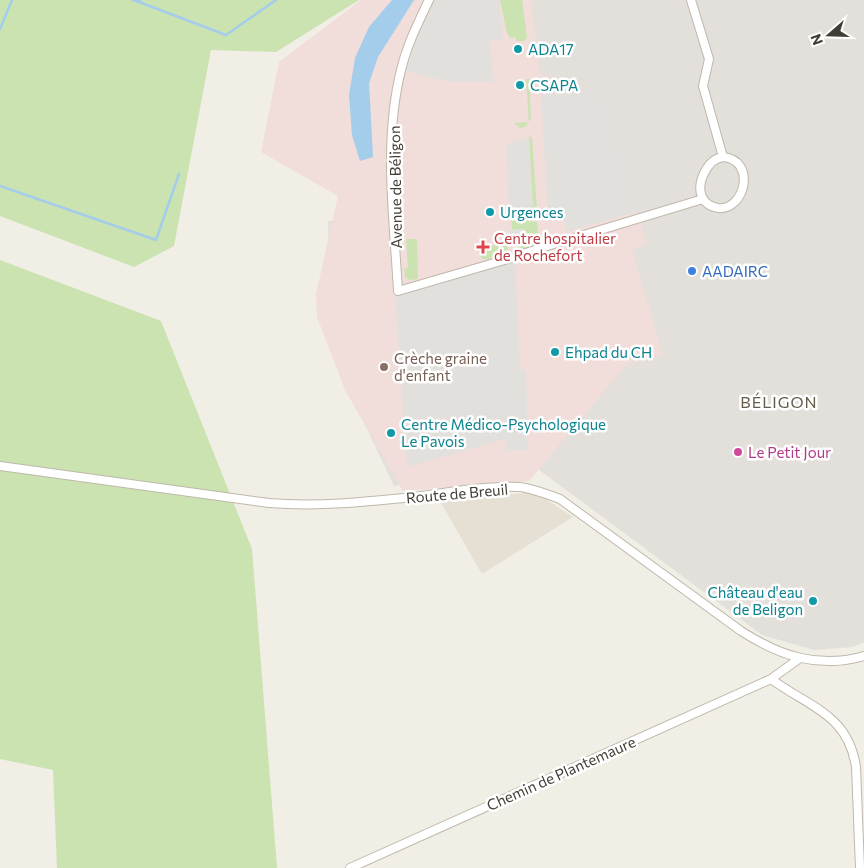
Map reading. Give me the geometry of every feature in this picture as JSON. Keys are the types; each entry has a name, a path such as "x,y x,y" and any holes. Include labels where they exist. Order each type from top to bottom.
{"street":[{"name":"Avenue de Béligon","path":"430,0 414,31 401,69 393,120 392,166 398,291 703,199"},
{"path":"691,0 709,60 703,86 724,157"},
{"path":"724,157 734,160 742,169 744,177 740,194 734,204 723,208 714,207 703,199 701,188 706,172 713,161 724,157"},
{"name":"Route de Breuil","path":"0,466 259,502 295,505 385,500 495,488 520,487 539,491 560,499 741,631 771,649 800,658 834,661 864,656"},
{"name":"Chemin de Plantemaure","path":"350,868 771,679 800,658"},
{"path":"771,679 785,690 819,709 842,730 849,742 854,754 856,767 860,868"}],"shaded area":[{"name":"Centre hospitalier de Rochefort","path":"361,0 531,0 540,74 605,93 647,245 632,250 663,355 627,364 529,481 403,491 345,390 317,317 316,294 338,196 261,152 279,62"},
{"path":"422,0 864,0 864,642 852,647 814,650 762,635 535,467 394,486 332,355 328,221 387,214"},
{"path":"429,0 499,0 503,39 490,40 493,82 453,82 426,77 401,69"},
{"path":"540,77 605,93 640,211 568,231 562,216 548,216"},
{"path":"731,95 742,133 746,140 764,156 767,163 768,171 764,198 750,194 755,177 755,166 750,158 732,141 718,97"},
{"name":"Urgences","path":"529,139 533,211 509,212 506,143 514,143 514,140"},
{"path":"525,229 526,243 511,246 509,230"},
{"path":"515,260 520,370 526,369 528,450 506,451 505,439 407,467 395,295"},
{"path":"535,492 573,517 482,574 440,501"}],"green space":[{"path":"0,0 359,0 276,52 211,50 174,246 134,267 0,216"},
{"path":"500,0 522,0 527,38 524,41 516,41 516,37 510,38 507,33"},
{"path":"526,79 529,79 531,119 529,122"},
{"path":"529,122 525,127 520,128 514,123"},
{"path":"529,136 532,138 537,211 534,215 527,215 526,211 533,211"},
{"path":"519,213 522,219 526,221 537,222 538,238 535,245 520,251 516,245 526,243 525,229 512,230 511,214"},
{"path":"406,239 417,239 418,279 409,280 405,277 404,269 408,268"},
{"path":"505,245 508,247 507,253 482,259 479,250 480,246"},
{"path":"0,260 161,321 252,549 277,868 57,868 53,770 0,759"}],"water":[{"path":"392,0 414,0 378,57 369,83 373,157 360,161 352,135 349,95 355,58 369,27"}],"waterway":[{"path":"0,29 12,0"},
{"path":"133,0 139,2"},
{"path":"140,0 139,2 226,35 276,0"},
{"path":"0,186 156,240 179,174"}],"place":[{"name":"ADA17","path":"518,49"},
{"name":"CSAPA","path":"520,85"},
{"name":"Urgences","path":"490,212"},
{"name":"Centre hospitalier de Rochefort","path":"483,247"},
{"name":"AADAIRC","path":"692,271"},
{"name":"Ehpad du CH","path":"555,352"},
{"name":"Crèche graine d'enfant","path":"384,367"},
{"name":"Centre Médico-Psychologique Le Pavois","path":"391,433"},
{"name":"Le Petit Jour","path":"738,452"},
{"name":"Château d'eau de Beligon","path":"813,601"}],"district":[{"name":"BÉLIGON","path":"779,401"}]}
